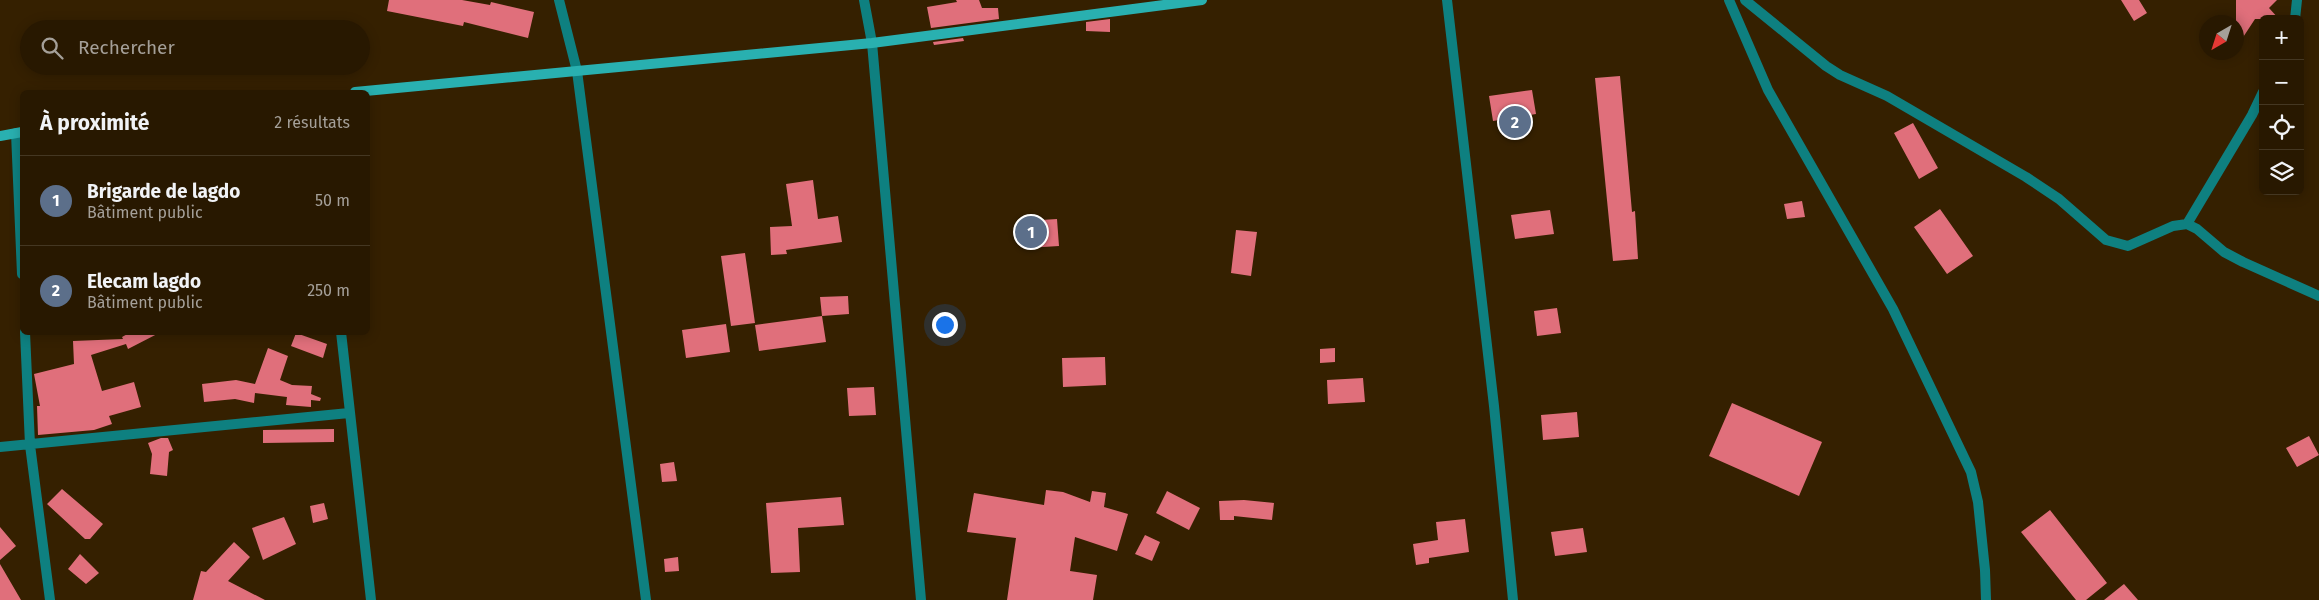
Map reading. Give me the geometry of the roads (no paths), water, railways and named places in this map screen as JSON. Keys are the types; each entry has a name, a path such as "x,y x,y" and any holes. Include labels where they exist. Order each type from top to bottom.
{"main road":[{"path":"370,91 872,43 1202,0"},
{"path":"0,136 19,133"}],"street":[{"path":"559,0 577,71 646,600"},
{"path":"864,0 872,43 921,600"},
{"path":"1447,0 1494,406 1513,600"},
{"path":"1729,0 1768,90 1893,309 1971,472 1978,502 1986,600"},
{"path":"1745,0 1840,76 1887,96 2026,177 2060,199 2106,240 2128,246 2173,226 2187,224 2197,229 2224,252 2319,296"},
{"path":"2295,15 2297,0"},
{"path":"2187,224 2252,116 2259,101"},
{"path":"19,133 20,180"},
{"path":"25,335 30,445 50,600"},
{"path":"341,335 371,600"},
{"path":"0,447 349,413"}],"place":[{"name":"Elecam lagdo","path":"1515,122"},
{"name":"Brigarde de lagdo","path":"1031,232"}]}
